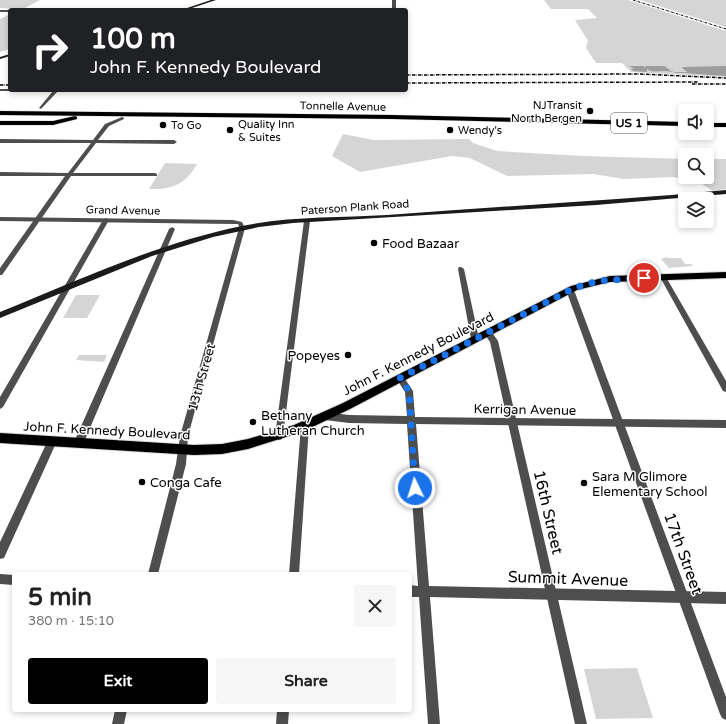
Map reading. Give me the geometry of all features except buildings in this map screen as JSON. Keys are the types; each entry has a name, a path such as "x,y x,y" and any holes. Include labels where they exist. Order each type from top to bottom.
{"highway":[{"path":"0,108 42,111"},
{"name":"Tonnelle Avenue","path":"0,113 42,111 678,126"},
{"name":"Tonnelle Avenue","path":"0,117 460,119 678,126"},
{"path":"0,123 53,123 79,117"},
{"path":"714,126 726,127"}],"main road":[{"path":"189,8 214,0"},
{"name":"Paterson Plank Road","path":"0,315 162,251 212,235 242,228 307,221 636,200 726,192"},
{"name":"John F. Kennedy Boulevard","path":"0,438 197,450 256,443 306,426 570,290 598,281 726,275"}],"street":[{"path":"42,111 55,92"},
{"path":"0,274 106,125 122,118"},
{"path":"0,141 174,142"},
{"path":"0,174 155,175"},
{"name":"Grand Avenue","path":"0,219 233,222 240,223 242,228"},
{"path":"0,405 106,220"},
{"path":"279,436 307,221"},
{"name":"13th Street","path":"154,572 181,464 182,449 242,228"},
{"path":"78,442 172,229"},
{"path":"461,269 475,339"},
{"path":"663,277 726,389"},
{"name":"17th Street","path":"570,290 726,714"},
{"name":"16th Street","path":"488,333 494,341 581,724"},
{"path":"400,378 409,391 434,724"},
{"name":"Kerrigan Avenue","path":"325,416 349,419 726,424"},
{"path":"294,572 306,426"},
{"path":"0,554 52,441"},
{"path":"0,579 12,580"},
{"name":"Summit Avenue","path":"412,591 726,598"},
{"path":"118,724 121,712"},
{"path":"282,724 283,712"}],"shaded area":[{"path":"0,0 40,0 25,8 0,8"},
{"path":"544,0 628,0 726,31 726,77 631,72 622,63 596,63 586,48 588,41 575,20 597,18 588,9 551,9"},
{"path":"640,0 726,0 726,27"},
{"path":"8,15 8,50 0,52 0,19"},
{"path":"629,66 643,66 646,68 645,66 664,66 673,72 653,71 647,69 647,72 633,71 631,69 634,69"},
{"path":"726,66 726,76 681,73 687,72 682,68 683,67"},
{"path":"343,134 374,140 469,139 473,143 497,151 583,156 678,159 678,178 624,179 593,174 507,176 470,158 452,156 360,172 332,156"},
{"path":"714,159 726,159 726,189 713,191 702,184 714,184"},
{"path":"165,163 197,164 193,171 178,184 171,187 149,189"},
{"path":"667,257 681,258 685,264 691,264 693,266 669,268 661,259"},
{"path":"76,295 100,295 87,318 63,318"},
{"path":"79,355 107,355 104,362 76,360"},
{"path":"637,668 653,718 596,719 584,669"}],"railway":[{"path":"633,0 726,29"},
{"path":"408,75 639,74 726,78"},
{"path":"408,83 698,82"},
{"path":"692,84 726,84"},
{"path":"0,85 8,85"}],"place":[{"name":"NJTransit North Bergen","path":"590,111"},
{"name":"To Go","path":"163,125"},
{"name":"Quality Inn & Suites","path":"230,130"},
{"name":"Wendy's","path":"450,130"},
{"name":"Food Bazaar","path":"374,243"},
{"name":"Popeyes","path":"348,355"},
{"name":"Bethany Lutheran Church","path":"253,422"},
{"name":"Conga Cafe","path":"142,482"},
{"name":"Sara M Glimore Elementary School","path":"584,483"}],"route":[{"path":"415,488 409,391 400,378 574,288 598,281 644,278"}]}
